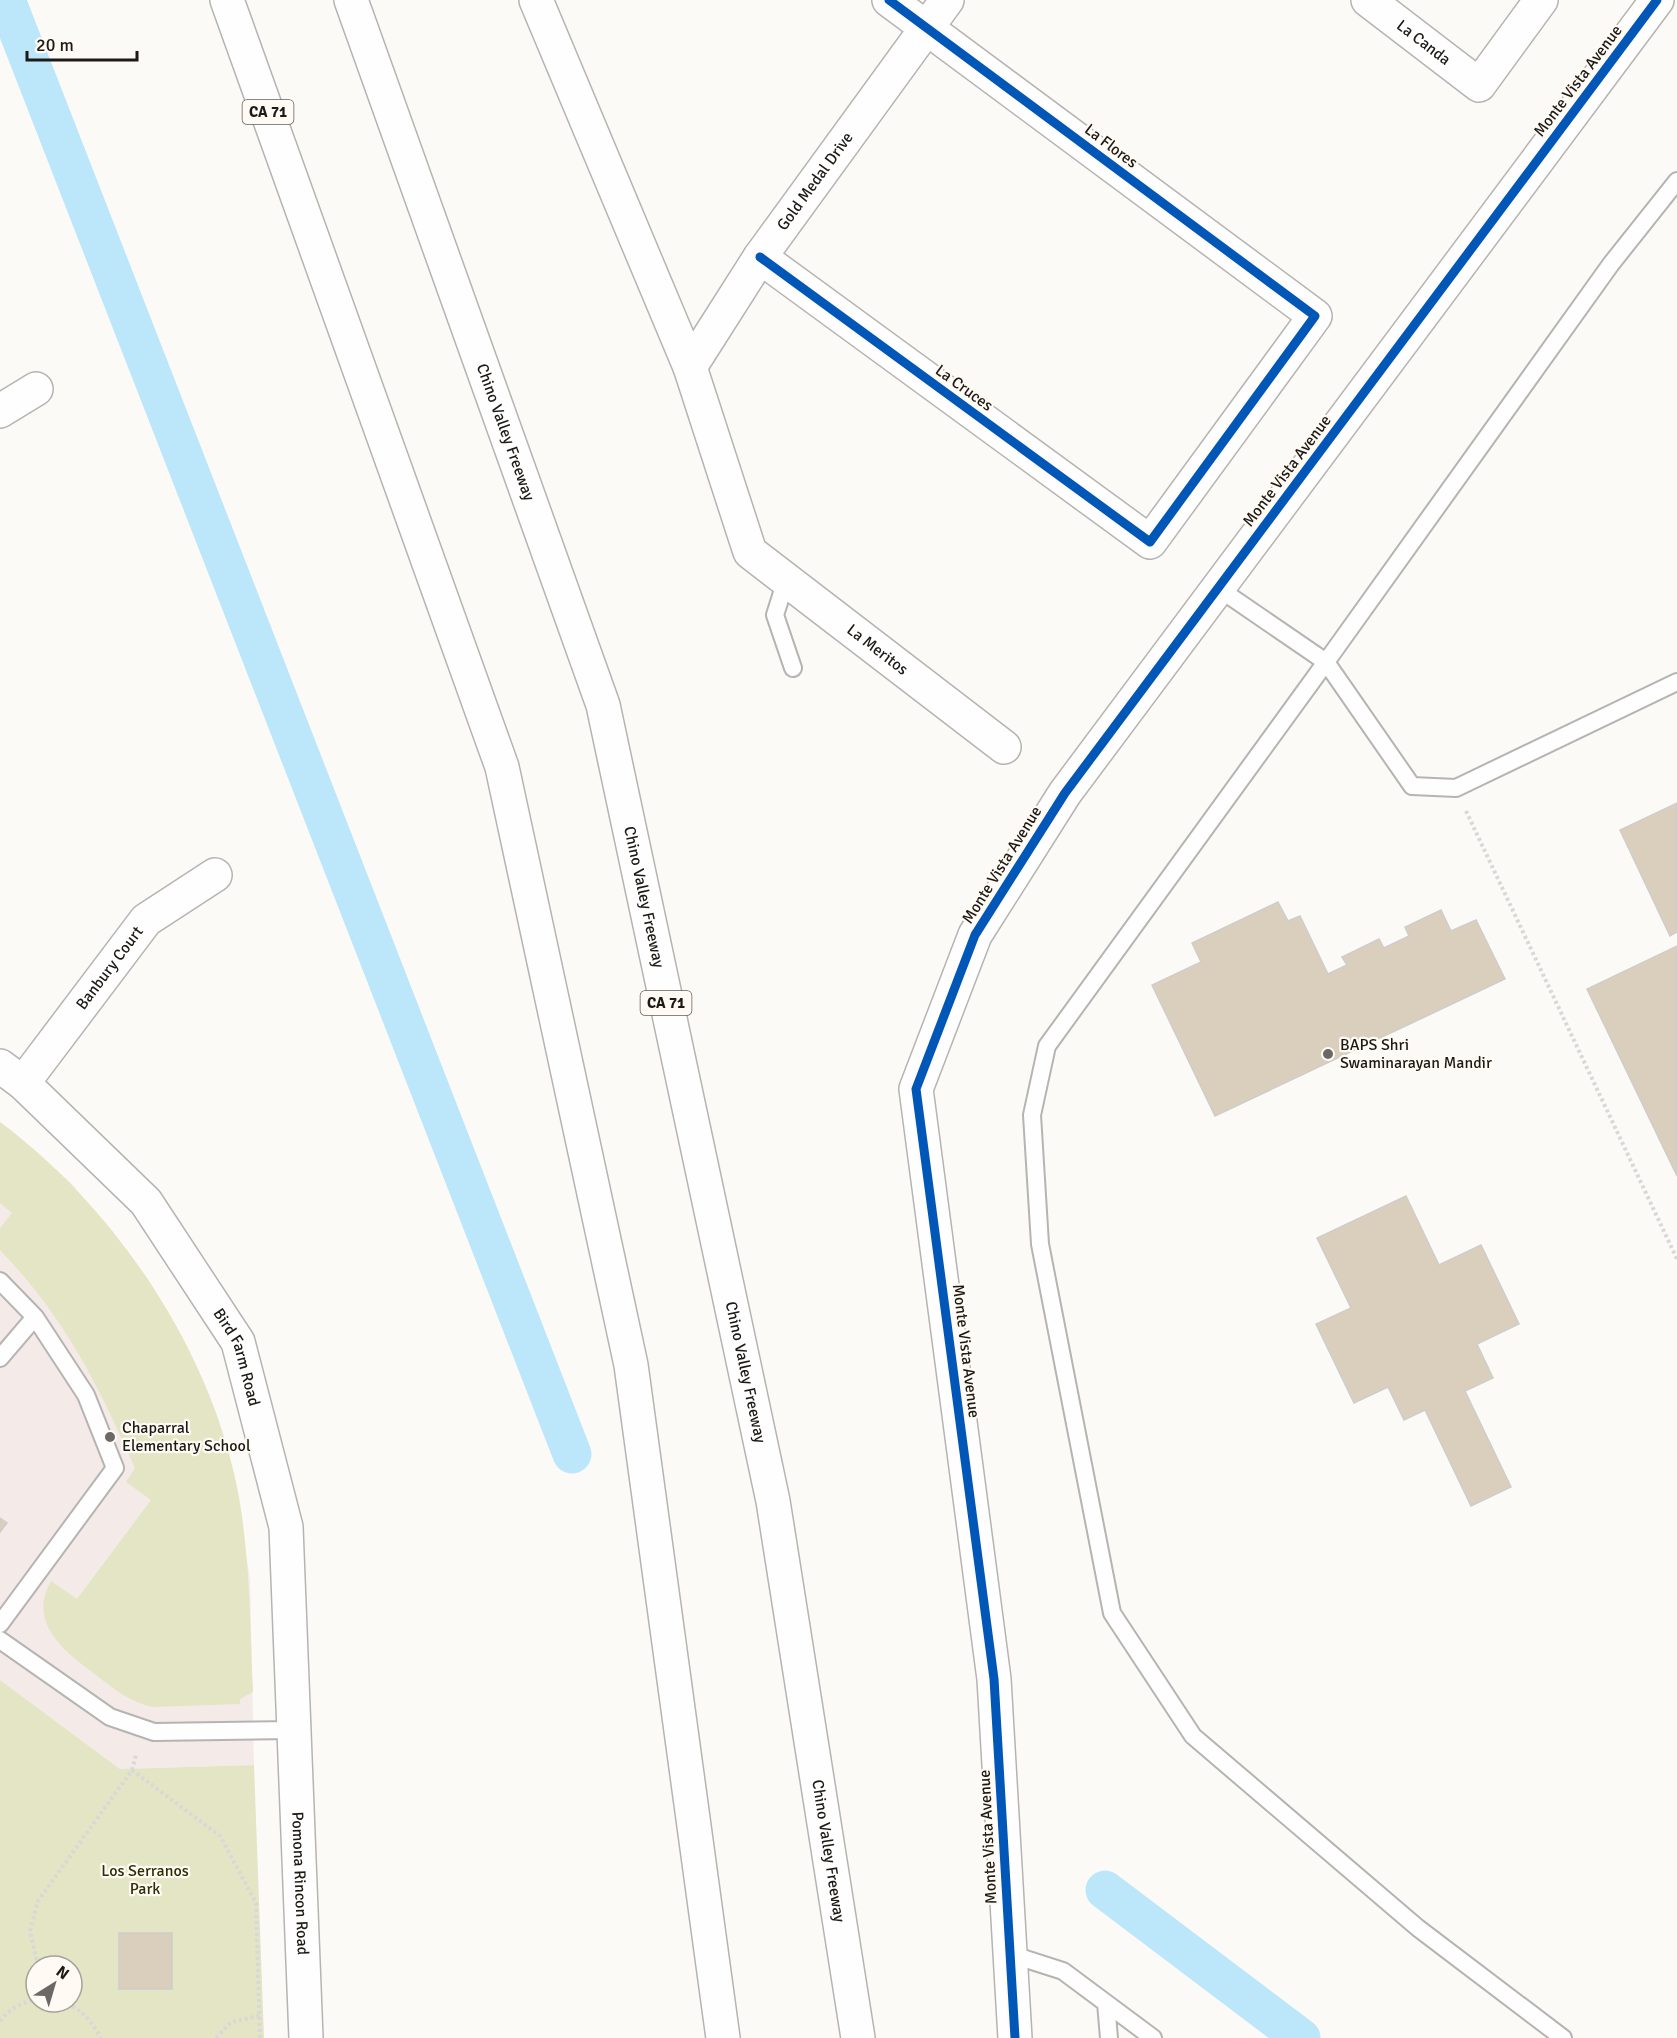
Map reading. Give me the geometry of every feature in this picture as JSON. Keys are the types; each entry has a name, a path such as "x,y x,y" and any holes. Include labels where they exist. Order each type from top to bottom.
{"main road":[{"name":"CA 71","path":"227,0 502,767 631,1365 723,2038"},
{"name":"Chino Valley Freeway","path":"351,0 603,705 773,1501 858,2038"},
{"path":"536,0 690,367"},
{"name":"La Flores","path":"889,0 1315,316 1150,542"},
{"name":"Gold Medal Drive","path":"690,367 760,257 947,0"},
{"name":"La Canda","path":"1368,0 1479,85 1541,0"},
{"name":"Monte Vista Avenue","path":"1015,2038 994,1678 916,1089 975,935 1065,793 1657,0"},
{"name":"La Cruces","path":"760,257 1150,542"},
{"name":"La Meritos","path":"690,367 750,552 1004,747"},
{"path":"0,411 36,388"},
{"name":"Banbury Court","path":"12,1075 146,921 215,875"},
{"name":"Bird Farm Road","path":"12,1075 146,1202 238,1342 286,1527 293,1730"},
{"name":"Pomona Rincon Road","path":"293,1730 306,2038"}],"lane":[{"path":"1563,2038 1418,1928 1193,1736 1112,1613 1040,1244 1032,1115 1047,1047 1611,264 1677,181"},
{"path":"786,580 775,615 793,668"},
{"path":"1218,588 1326,662 1413,786 1456,789 1677,682"},
{"path":"0,1281 35,1317 86,1395 115,1468 0,1624"},
{"path":"0,1358 35,1317"},
{"path":"0,1640 110,1717 154,1732 293,1730"},
{"path":"1010,1954 1063,1971 1153,2038"},
{"path":"1106,2003 1109,2038"}],"path":[{"path":"1456,789 1677,1259"},
{"path":"35,1954 30,1931 38,1901 132,1770 220,1836 256,1903 260,2038"},
{"path":"0,2021 5,2014 24,2003"},
{"path":"83,2014 90,2019 101,2038"},
{"path":"216,2038 231,2022 259,2016"}],"shaded area":[{"name":"Chaparral Elementary School","path":"0,1122 71,1183 148,1279 206,1387 236,1486 250,1580 254,1765 120,1769 0,1680"}],"green space":[{"path":"0,1122 43,1157 83,1197 120,1241 154,1288 183,1338 207,1390 226,1443 239,1497 245,1545 253,1692 240,1699 240,1704 152,1707 136,1702 116,1690 73,1657 53,1635 47,1623 44,1610 45,1596 51,1581 77,1599 151,1500 126,1482 135,1468 78,1353 44,1301 0,1250 0,1228 12,1213 0,1203"},
{"name":"Los Serranos Park","path":"0,1680 120,1769 254,1765 264,2038 0,2038"}],"building":[{"path":"1677,803 1677,932 1670,936 1620,830"},
{"path":"1278,902 1288,921 1300,916 1328,974 1347,965 1342,957 1379,939 1384,948 1409,936 1405,927 1441,910 1451,931 1476,920 1505,979 1215,1116 1152,985 1201,962 1192,943"},
{"path":"1677,946 1677,1176 1587,989"},
{"path":"1406,1196 1439,1265 1481,1245 1519,1324 1477,1344 1493,1378 1465,1391 1511,1487 1471,1506 1425,1410 1404,1420 1388,1387 1354,1403 1316,1324 1351,1308 1317,1238"},
{"path":"0,1518 7,1523 0,1532"},
{"path":"119,1933 172,1933 172,1989 119,1989"}],"waterway":[{"path":"6,0 572,1454"},
{"path":"1105,1890 1301,2038"}],"cycle path":[{"path":"760,257 1150,542 1315,316 889,0"},
{"path":"1015,2038 994,1679 916,1089 975,935 1065,793 1657,0"}],"place":[{"name":"BAPS Shri Swaminarayan Mandir","path":"1328,1054"},
{"name":"Chaparral Elementary School","path":"110,1437"}]}
